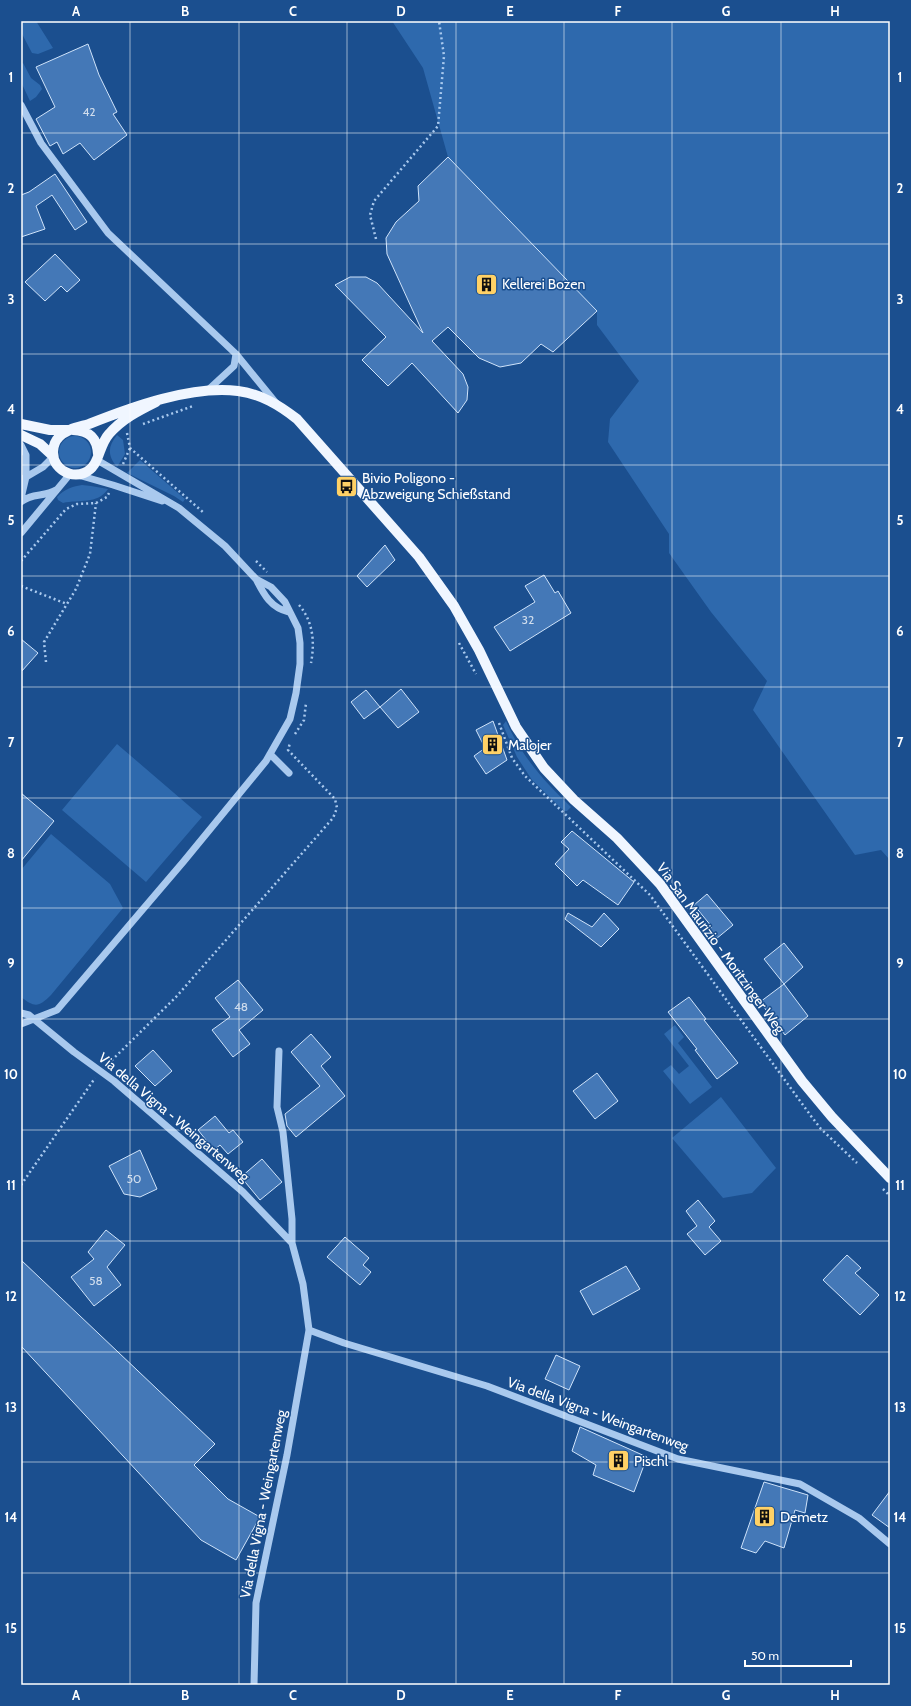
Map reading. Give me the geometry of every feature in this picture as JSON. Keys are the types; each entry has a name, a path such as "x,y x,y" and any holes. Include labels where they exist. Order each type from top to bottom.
{"main road":[{"path":"53,456 55,443 58,437 70,430 124,410 188,393 208,390 237,391 254,394 276,404"},
{"path":"21,434 40,444 53,456 56,464 62,470 74,475 89,470 97,458 102,443 108,434 122,421 156,402"},
{"name":"Via San Maurizio - Moritzinger Weg","path":"276,404 297,419 419,557 454,606 479,650 516,727 544,768 574,800 617,838 660,884 802,1081 832,1117 890,1178"},
{"path":"21,424 50,430 83,431 89,434 94,440 97,458"}],"street":[{"name":"Via San Maurizio - Moritzinger Weg","path":"21,105 41,143 108,233 236,354 276,404"},
{"path":"208,390 234,366 236,354"},
{"path":"21,445 26,455 22,501 34,495 52,493 74,475 113,484 170,503"},
{"path":"24,478 43,467 53,456"},
{"path":"21,1013 39,1018 57,1010 184,861 266,761 290,718 297,686 300,664 298,628 285,602 271,587 256,579 225,546 179,508 118,474 97,458"},
{"path":"21,533 60,487"},
{"path":"270,754 289,773"},
{"name":"Via della Vigna - Weingartenweg","path":"21,1008 74,1052 95,1067 243,1192 292,1243"},
{"path":"21,1024 31,1017"},
{"name":"Via della Vigna - Weingartenweg","path":"254,1685 256,1603 287,1456 309,1330 303,1284 292,1243 292,1219 283,1132 277,1107 279,1051"},
{"name":"Via della Vigna - Weingartenweg","path":"309,1330 344,1343 486,1386 678,1460 800,1484 859,1518 890,1544"}],"path":[{"path":"376,239 370,215 374,201 438,126 444,56 439,21"},
{"path":"118,474 130,448 127,434"},
{"path":"21,561 66,508 77,504 96,503 107,497 113,484"},
{"path":"46,662 44,642 76,590 90,554 96,503"},
{"path":"21,586 67,604"}],"shaded area":[{"path":"21,21 36,21 53,48 38,54 32,53 21,32"},
{"path":"392,21 890,21 890,860 881,850 855,855 753,710 767,681 711,612 669,553 669,534 608,442 610,419 639,381 597,325 597,311 448,157 423,68"},
{"path":"23,63 31,78 40,85 42,89 36,97 30,101 21,82 21,64"},
{"path":"117,435 123,440 125,454 117,467 110,455 110,447"},
{"path":"72,436 78,436 88,443 91,452 90,458 84,465 78,468 72,468 62,461 59,455 59,449 66,439"},
{"path":"140,460 185,499 183,502 127,473"},
{"path":"82,485 108,489 104,494 93,499 63,503 58,500 57,497 66,490"},
{"path":"506,721 526,757 551,787 571,807 567,811 564,811 532,780 517,757 503,725"},
{"path":"117,744 202,817 146,882 62,810"},
{"path":"51,834 110,884 123,908 51,995 37,1005 30,1003 21,997 21,870"},
{"path":"675,1025 684,1037 678,1043 712,1087 690,1104 663,1071 671,1065 679,1074 689,1066 664,1034"},
{"path":"721,1097 776,1168 752,1193 723,1198 672,1138"}],"building":[{"path":"88,44 99,75 117,112 113,114 127,135 94,160 80,143 63,154 57,142 50,146 36,119 55,107 36,67"},
{"name":"Kellerei Bozen","path":"448,157 597,311 553,352 541,344 521,363 500,367 479,358 448,327 432,341 463,374 468,387 467,400 458,413 412,363 388,386 362,360 386,337 335,285 350,277 366,277 377,283 423,333 387,254 386,238 396,222 419,201 418,186"},
{"path":"55,174 87,222 75,230 52,195 36,206 45,229 21,237 21,195 29,192"},
{"path":"55,254 80,280 67,292 61,286 45,301 25,282"},
{"path":"385,545 395,560 367,587 357,576"},
{"path":"544,575 555,593 558,591 571,613 510,651 494,627 535,602 525,586"},
{"path":"21,639 38,653 21,672"},
{"path":"401,689 419,712 398,728 380,707"},
{"path":"366,690 380,707 364,719 351,702"},
{"name":"Malojer","path":"493,721 507,760 486,774 474,756 485,748 476,730"},
{"path":"21,793 54,821 21,861"},
{"path":"572,831 634,882 618,905 583,880 577,886 555,864 569,849 561,842"},
{"path":"707,894 733,925 716,939 709,930 712,927 694,905"},
{"path":"568,913 592,927 604,913 619,929 601,947 565,919"},
{"path":"784,943 803,967 784,984 764,959"},
{"path":"238,980 263,1010 239,1030 250,1044 233,1057 212,1030 230,1017 215,998"},
{"path":"784,984 808,1016 785,1035 760,1002"},
{"path":"689,997 706,1019 704,1020 738,1063 717,1079 695,1050 697,1049 668,1012"},
{"path":"311,1034 331,1057 321,1066 345,1096 296,1137 287,1126 285,1114 320,1086 291,1052"},
{"path":"153,1050 172,1071 155,1086 135,1066"},
{"path":"597,1073 618,1101 595,1119 573,1091"},
{"path":"215,1116 229,1133 233,1130 243,1142 228,1154 220,1145 214,1150 198,1130"},
{"path":"140,1150 157,1189 140,1197 124,1194 109,1166"},
{"path":"262,1159 282,1182 260,1200 241,1177"},
{"path":"698,1200 715,1221 709,1227 721,1241 705,1255 687,1234 697,1226 686,1211"},
{"path":"106,1230 125,1245 107,1267 121,1285 94,1306 71,1277 94,1259 88,1252"},
{"path":"345,1237 369,1258 363,1265 371,1272 360,1285 327,1257"},
{"path":"847,1255 861,1268 855,1273 879,1295 860,1315 823,1280"},
{"path":"21,1260 215,1444 194,1465 228,1499 260,1517 236,1560 201,1540 21,1346"},
{"path":"626,1266 640,1289 593,1315 580,1291"},
{"path":"556,1355 580,1366 569,1390 545,1379"},
{"name":"Pischl","path":"580,1427 647,1457 634,1492 593,1475 596,1465 572,1451"},
{"name":"Demetz","path":"764,1482 808,1495 805,1513 795,1510 784,1548 765,1541 756,1553 741,1548"},
{"path":"890,1491 890,1528 872,1515"}],"place":[{"name":"Kellerei Bozen","path":"487,284"},
{"name":"Bivio Poligono - Abzweigung Schießstand","path":"346,486"},
{"name":"Malojer","path":"492,745"},
{"name":"Pischl","path":"618,1461"},
{"name":"Demetz","path":"764,1517"}]}
